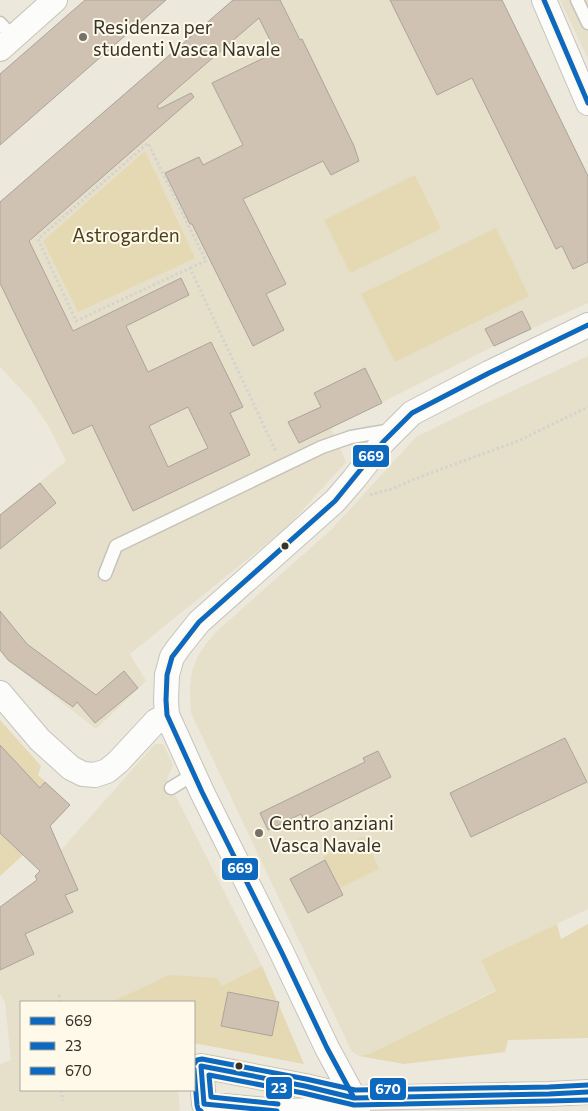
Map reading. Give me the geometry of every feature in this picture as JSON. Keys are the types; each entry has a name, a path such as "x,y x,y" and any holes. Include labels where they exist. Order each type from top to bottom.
{"street":[{"path":"4,36 55,0"},
{"path":"544,0 588,103"},
{"path":"356,1105 167,715 167,674 172,657 199,622 336,501 383,442 412,413 588,325"},
{"path":"0,693 40,740 71,768 83,774 95,775 107,771 118,762 156,721 167,715"},
{"path":"277,1111 204,1104 201,1066 305,1086 356,1105"},
{"path":"290,1111 356,1105 588,1092"}],"lane":[{"path":"577,0 588,22"},
{"path":"105,574 116,546 322,447 351,437 395,429"},
{"path":"171,788 194,774"}],"path":[{"path":"148,143 206,261 190,268 76,321 38,239 148,143"},
{"path":"190,268 283,466"},
{"path":"425,474 518,441 588,407"},
{"path":"59,995 61,1001"},
{"path":"61,1091 63,1101"}],"shaded area":[{"path":"233,0 502,0 588,176 588,303 494,346 331,428 346,462 286,528 130,654 146,681 96,729 8,660 0,650 0,515 66,461 48,425 30,399 0,367 0,202"},
{"path":"560,0 588,0 588,59 561,2"},
{"path":"588,356 588,909 481,960 496,990 369,1054 359,1056 352,1052 191,713 190,688 192,671 198,656 216,632 332,529 416,437"},
{"path":"155,744 163,744 173,765 167,779 262,966 304,1064 195,1043 195,1001 20,1001 20,1091 178,1091 180,1111 0,1111 0,1064 11,1060 5,1002 0,994 0,970 34,954 25,934 73,912 65,895 78,890 61,850"}],"green space":[{"name":"Astrogarden","path":"145,151 195,258 78,312 43,241"},
{"path":"415,175 441,229 350,273 324,220"},
{"path":"496,228 529,296 395,362 361,294"},
{"path":"0,720 41,766 38,775 70,805 23,855 0,876"},
{"path":"364,836 379,869 340,888 323,857"},
{"path":"557,924 561,939 588,924 588,1038 508,1040 505,1052 404,1064 359,1056 369,1054 496,991 481,960"},
{"path":"262,966 304,1064 195,1043 195,1001 114,1001 169,975 217,978 222,986"}],"building":[{"name":"Residenza per studenti Vasca Navale","path":"85,0 166,0 0,145 0,74"},
{"path":"233,0 280,0 300,40 302,39 354,146 359,161 331,175 323,161 243,199 286,284 266,294 284,330 253,346 165,173 199,157 203,165 243,145 212,83 276,52 259,18 157,106 159,109 191,93 194,97 29,241 73,331 181,278 189,295 126,326 148,372 211,342 243,407 230,413 250,455 133,511 92,425 73,434 0,283 0,202","holes":["188,407 208,448 168,467 149,426"]},
{"path":"390,0 502,0 588,176 588,262 573,269 562,246 556,249 472,78 437,95"},
{"path":"522,311 531,329 494,346 485,329"},
{"path":"365,368 382,403 299,443 288,422 321,407 314,393"},
{"path":"40,483 56,503 0,549 0,515"},
{"path":"0,611 27,644 96,695 124,671 138,688 95,723 77,702 73,707 8,660 0,650"},
{"path":"565,738 587,782 471,837 450,793"},
{"path":"0,745 40,788 45,782 70,805 50,826 78,890 65,895 73,912 25,934 34,954 0,970 0,907 37,880 35,876 40,871 0,833"},
{"path":"378,751 391,777 304,820 301,814 268,830 260,813 365,762 363,758"},
{"path":"325,860 343,895 308,913 290,879"},
{"path":"228,992 279,1002 272,1036 221,1026"}],"transit line":[{"name":"669","path":"544,0 588,103"},
{"name":"669","path":"354,1098 327,1048 202,792 167,715 167,675 172,657 199,622 335,501 383,442 412,413 588,325"},
{"name":"670","path":"195,1063 202,1059 355,1090 588,1085"},
{"name":"669","path":"277,1111 204,1104 201,1066 305,1086 354,1098 588,1092"},
{"name":"23","path":"278,1104 211,1097 209,1075 354,1105 588,1100"},
{"name":"670","path":"195,1081 197,1105 201,1111"}],"place":[{"name":"Residenza per studenti Vasca Navale","path":"83,37"},
{"name":"Centro anziani Vasca Navale","path":"259,833"}]}
